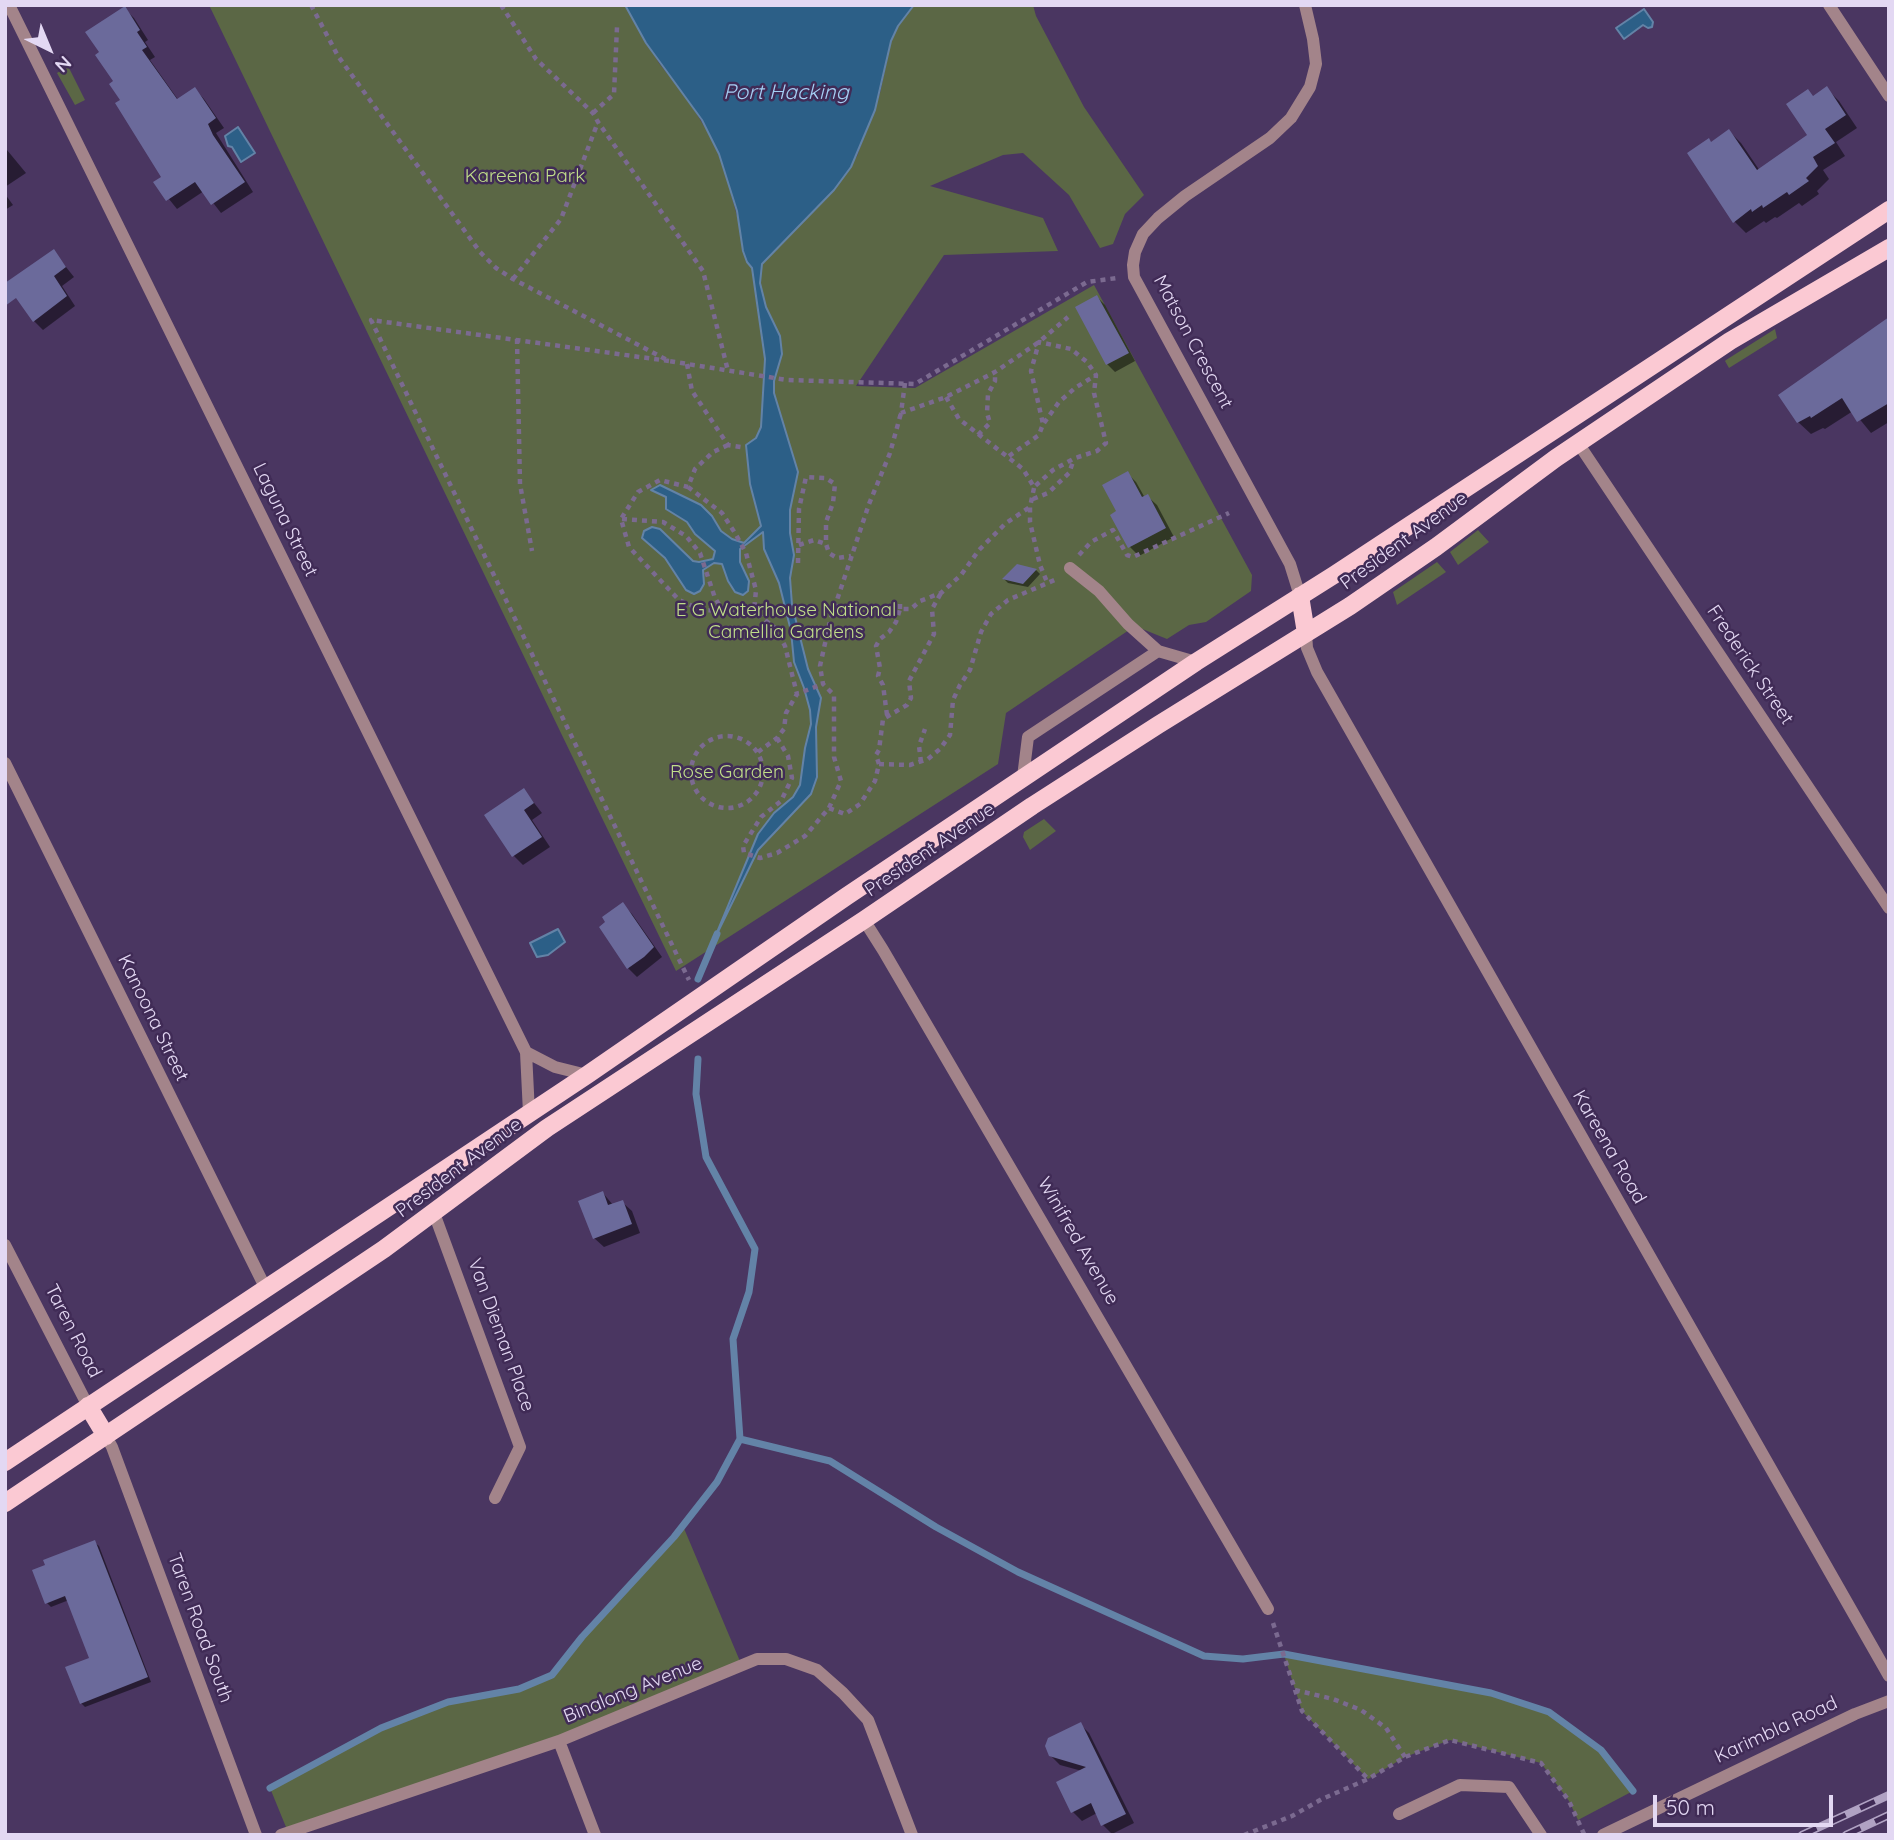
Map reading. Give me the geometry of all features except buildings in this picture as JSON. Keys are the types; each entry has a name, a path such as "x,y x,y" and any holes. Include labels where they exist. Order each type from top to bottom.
{"main road":[{"name":"President Avenue","path":"5,1462 529,1114 846,896 1196,662 1889,210"},
{"name":"President Avenue","path":"5,1503 434,1213 530,1140 1032,806 1306,633 1436,547 1578,443 1730,341 1889,248"},
{"name":"Matson Crescent","path":"1300,596 1306,633"},
{"name":"Winifred Avenue","path":"846,896 864,920"},
{"name":"Van Dieman Place","path":"419,1187 434,1213"},
{"name":"Taren Road","path":"88,1406 106,1436"}],"street":[{"name":"Laguna Street","path":"9,5 526,1052 529,1114"},
{"name":"Matson Crescent","path":"1300,596 1290,564 1134,276 1133,265 1143,234 1158,218 1185,196 1270,138 1291,118 1310,87 1316,64 1305,5"},
{"path":"1829,5 1889,96"},
{"name":"Frederick Street","path":"1578,443 1889,908"},
{"path":"1070,568 1099,591 1128,624 1158,651 1196,662"},
{"name":"Kareena Road","path":"1306,633 1307,648 1317,672 1889,1676"},
{"path":"1023,777 1028,737 1158,651"},
{"name":"Kanoona Street","path":"5,763 266,1289"},
{"name":"Winifred Avenue","path":"864,920 1268,1609"},
{"path":"526,1052 555,1067 587,1075"},
{"name":"Van Dieman Place","path":"434,1213 520,1447 495,1498"},
{"name":"Taren Road","path":"5,1245 88,1406"},
{"name":"Taren Road South","path":"106,1436 256,1835"},
{"name":"Binalong Avenue","path":"281,1835 559,1741 757,1660 786,1659 817,1670 868,1720 912,1835"},
{"name":"Karimbla Road","path":"1603,1835 1855,1714 1889,1701"},
{"path":"559,1741 595,1835"},
{"path":"1399,1814 1460,1785 1509,1787 1541,1835"}],"path":[{"path":"311,5 338,56 480,252 496,268 669,361"},
{"path":"501,5 536,59 593,113 703,271 728,371"},
{"path":"593,113 614,94 617,27"},
{"path":"513,279 561,219 598,122"},
{"path":"698,1000 371,320 787,380 915,384 1087,282 1117,278"},
{"path":"901,414 946,397 995,372 1039,342 1068,317"},
{"path":"517,340 520,484 532,551"},
{"path":"1034,488 1053,470 1075,458 1097,451 1106,443 1094,393 1096,374 1087,362 1071,349 1039,342"},
{"path":"1039,342 1031,370 1043,424"},
{"path":"687,364 692,391 728,444"},
{"path":"978,435 990,423 987,413 988,394 995,381 995,372"},
{"path":"1009,456 1039,435 1043,424 1059,402 1096,374"},
{"path":"777,738 788,756 792,778 781,801 761,817 743,846 744,853 760,858 776,853 805,836 829,808 841,782 834,757 834,695 823,684 820,666 851,556 890,453 901,414 905,383"},
{"path":"946,397 959,419 1009,456 1023,469 1034,488 1030,522 1040,565 1047,582"},
{"path":"688,486 695,468 713,452 728,444 741,447"},
{"path":"1033,499 1048,494 1069,473 1075,458"},
{"path":"798,562 799,509 806,477 826,478 835,485 833,503 826,522 826,544 829,553 836,558 851,556"},
{"path":"754,611 756,590 746,553 722,513 688,486 660,480 638,492 621,519 629,547 679,600 701,611 754,611 775,628 785,646 797,694"},
{"path":"829,808 845,814 860,804 876,781 879,764 876,755 883,719 907,705 911,698 909,681 934,634 932,609 941,593 961,575 979,550 1006,523 1030,507"},
{"path":"879,764 921,762 940,749 950,735 953,700 970,670 981,632 991,614 1008,600 1057,578 1070,568 1081,551 1091,542 1113,530 1127,555 1133,557 1229,513"},
{"path":"621,519 663,522 686,536 700,553 715,598 723,611"},
{"path":"799,545 814,540 826,544"},
{"path":"900,609 911,609 920,601 941,593"},
{"path":"887,715 883,685 878,676 880,668 876,646 896,622 900,602"},
{"path":"758,752 777,738 784,729 786,713 797,694 823,684"},
{"path":"921,762 919,746 925,729"},
{"path":"732,735 744,739 758,752 764,769 763,781 750,800 740,806 716,807 697,793 691,771 699,748 708,740 732,735"},
{"path":"1268,1609 1302,1711 1368,1779"},
{"path":"1295,1690 1333,1699 1361,1710 1386,1727 1405,1757"}],"green space":[{"path":"209,5 625,5 659,63 689,101 713,141 724,168 739,223 759,266 805,220 857,156 880,93 891,41 898,26 914,5 1033,5 1036,16 1084,107 1144,195 1125,214 1113,244 1100,248 1069,195 1023,153 1003,155 930,186 1043,218 1058,251 944,255 856,386 915,388 1094,285 1252,575 1251,591 1206,622 1189,625 1167,639 1135,626 1006,713 998,764 676,971"},
{"path":"68,66 85,100 75,105 57,73"},
{"path":"1775,329 1777,338 1729,368 1726,360"},
{"path":"1478,530 1489,542 1458,565 1450,552"},
{"path":"1437,562 1446,572 1397,605 1393,592"},
{"path":"1044,819 1056,831 1030,850 1023,837 1024,832"},
{"path":"683,1526 742,1666 559,1741 288,1832 270,1788 381,1728 448,1702 519,1689 552,1675 582,1637"},
{"path":"1285,1658 1301,1658 1491,1693 1549,1712 1601,1750 1633,1791 1578,1820 1569,1801 1541,1763 1450,1740 1405,1757 1368,1779 1302,1711"}],"water":[{"name":"Port Hacking","path":"625,5 914,5 898,26 891,41 875,110 851,167 834,190 762,264 760,283 766,307 780,336 782,354 774,381 774,393 798,472 790,510 794,555 790,578 792,605 808,669 821,698 816,727 817,777 811,794 758,850 713,942 758,834 774,813 793,797 800,785 811,724 810,710 794,662 791,631 779,583 764,549 763,532 740,549 740,562 749,581 748,591 743,595 735,592 722,564 714,563 703,570 704,584 700,591 694,594 686,590 665,558 642,538 644,531 652,527 660,529 693,561 713,559 715,551 695,534 687,522 666,509 666,497 651,490 660,485 701,505 721,531 732,539 744,543 761,526 750,484 746,445 756,438 761,427 765,359 752,268 743,251 737,211 719,154 702,120 646,43"},
{"path":"1644,9 1653,22 1652,27 1643,25 1624,39 1616,28"},
{"path":"238,127 255,153 241,162 232,147 228,146 225,136"},
{"path":"558,929 565,942 548,955 537,957 530,943"}],"waterway":[{"path":"698,979 717,934"},
{"path":"270,1788 381,1728 448,1702 519,1689 552,1675 582,1637 674,1537 717,1482 740,1439 733,1339 749,1292 755,1249 706,1157 696,1094 698,1059"},
{"path":"740,1439 830,1461 936,1527 1018,1572 1204,1656 1243,1659 1284,1654 1491,1693 1549,1712 1601,1750 1633,1791"}],"railway":[{"path":"1802,1835 1889,1795"},
{"path":"1846,1835 1889,1815"}],"park label":[{"name":"Kareena Park","path":"525,176"},
{"name":"E G Waterhouse National Camellia Gardens","path":"786,621"},
{"name":"Rose Garden","path":"727,772"}]}
